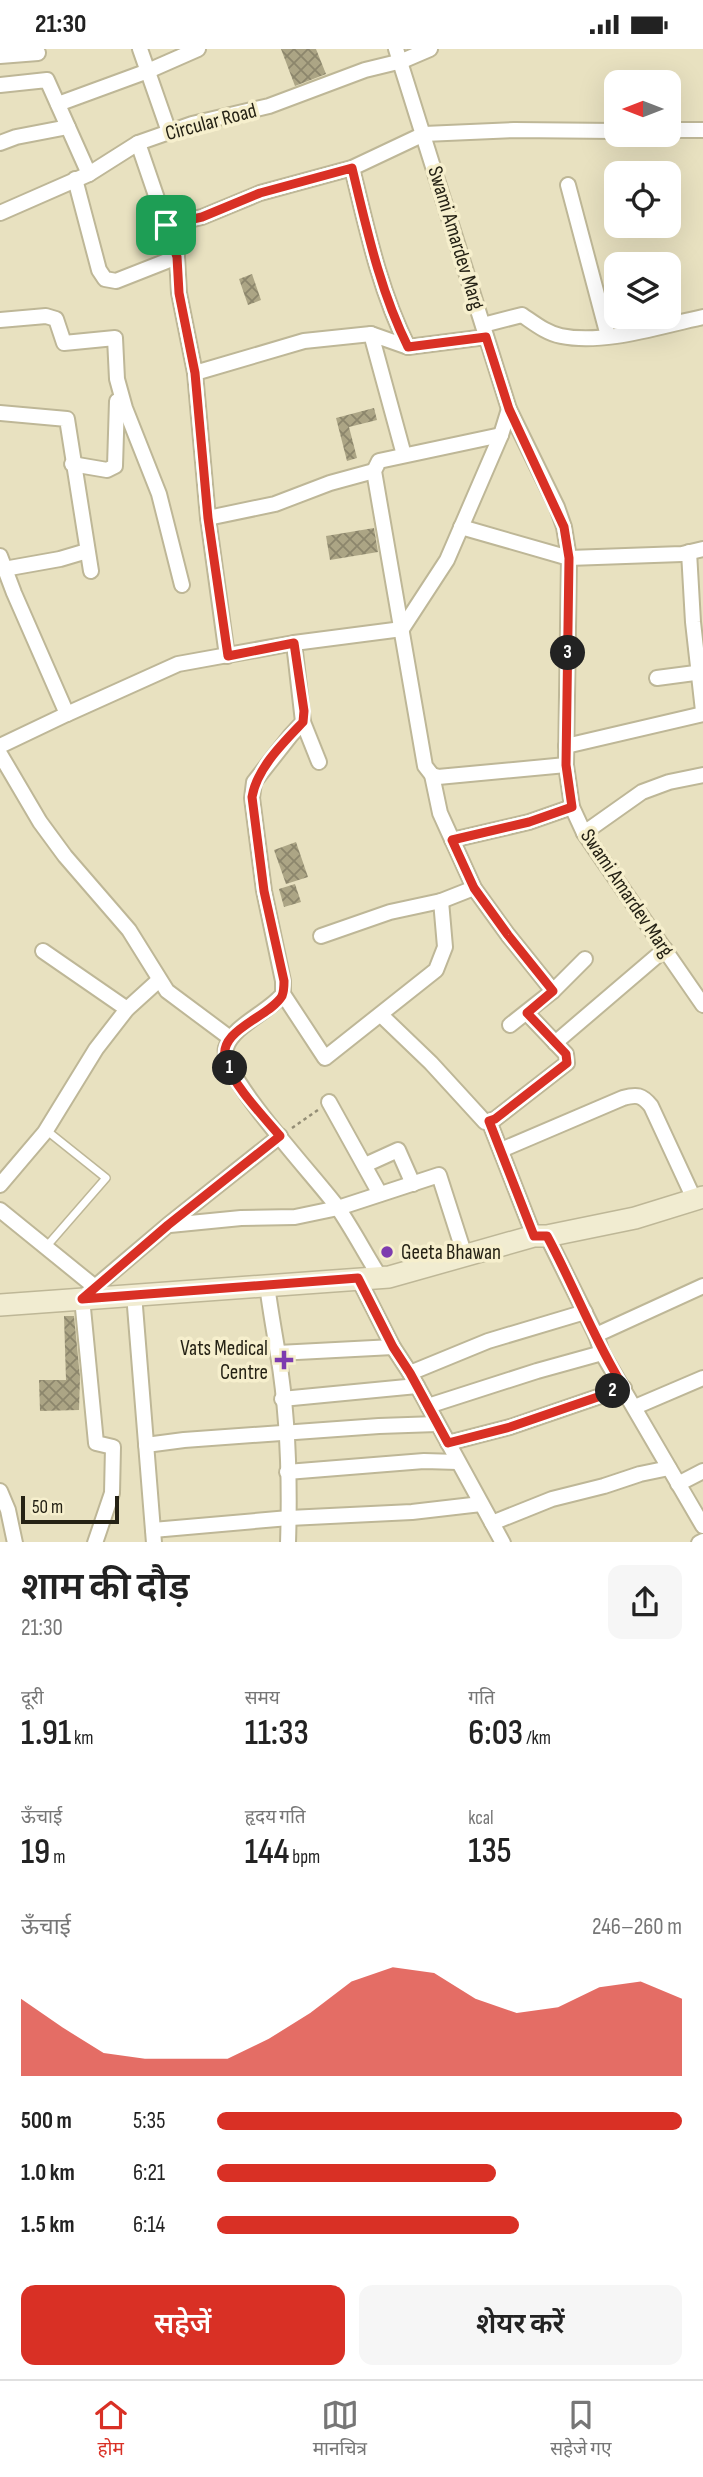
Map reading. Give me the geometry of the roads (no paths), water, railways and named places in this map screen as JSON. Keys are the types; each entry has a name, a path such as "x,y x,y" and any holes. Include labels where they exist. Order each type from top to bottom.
{"street":[{"path":"139,49 169,132"},
{"path":"58,104 148,72 198,49"},
{"name":"Circular Road","path":"0,213 82,177 138,143 192,124 269,106 399,55 430,49"},
{"path":"0,56 37,51 68,127 82,177 99,270 105,279 116,281 177,257"},
{"name":"Swami Amardev Marg","path":"399,55 509,409 557,507 564,527 569,558 566,765 572,807 584,833 703,1005"},
{"path":"0,85 47,80"},
{"path":"0,143 16,137 68,127"},
{"path":"166,225 202,217 260,193 352,168 424,134 514,130 604,131"},
{"path":"681,130 703,130"},
{"path":"138,143 177,257 179,293 195,373 208,518 228,656"},
{"path":"352,168 372,253 392,316 408,347"},
{"path":"568,185 608,336"},
{"path":"195,373 304,341 370,334 408,347 484,331 522,315 547,331 562,336 608,336 703,317"},
{"path":"0,320 46,316 57,319 64,343 115,338 117,379 125,408 159,494 182,585"},
{"path":"370,334 404,455"},
{"path":"72,464 107,470 115,466 117,401"},
{"path":"0,746 178,664 294,643 402,629 447,560 501,435 509,409"},
{"path":"0,413 67,419 90,571"},
{"path":"501,435 379,461 374,471 425,766 432,775 440,813 474,888 553,991"},
{"path":"208,518 275,504 330,483 374,471"},
{"path":"461,527 569,558 632,557 696,551 703,713 566,746"},
{"path":"67,714 2,562 60,559 87,551"},
{"path":"294,643 303,722 319,762"},
{"path":"657,678 700,673"},
{"path":"303,722 254,782 252,797 264,891 284,981 284,993 325,1058 436,970 444,947 442,901"},
{"path":"0,754 40,822 65,856 129,930 167,991 230,1038"},
{"path":"432,775 438,777 566,765"},
{"path":"584,833 642,792 669,782 703,775"},
{"path":"452,840 529,822 572,807"},
{"path":"321,936 390,912 442,901 474,888"},
{"path":"555,1043 665,949"},
{"path":"43,951 127,1009"},
{"path":"510,1025 553,991 585,959"},
{"path":"0,1185 46,1130 96,1049 127,1009 159,979"},
{"path":"284,993 276,1003 230,1038 225,1051 226,1062 242,1089 338,1209 380,1277"},
{"path":"381,1015 431,1063 485,1122 495,1119 564,1067 568,1059 527,1013"},
{"path":"0,1305 89,1293 134,1294 389,1277 540,1236 635,1218 699,1199 651,1106 643,1097 634,1095 623,1098 500,1150"},
{"path":"329,1102 380,1194"},
{"path":"489,1121 540,1236 585,1312 602,1353 703,1526"},
{"path":"89,1293 168,1225 280,1136"},
{"path":"365,1165 398,1150 413,1184"},
{"path":"168,1225 240,1218 295,1217 338,1209 439,1175 465,1256"},
{"path":"0,1210 46,1247 89,1293 96,1443 113,1447 112,1493 95,1542"},
{"path":"358,1278 393,1347 503,1542"},
{"path":"267,1285 278,1353 286,1434 288,1542"},
{"path":"596,1335 703,1286"},
{"path":"134,1294 154,1536 289,1518 412,1512 481,1504"},
{"path":"410,1373 488,1341 585,1312"},
{"path":"278,1353 393,1347"},
{"path":"428,1406 602,1353"},
{"path":"635,1407 703,1378"},
{"path":"282,1399 417,1386"},
{"path":"448,1443 510,1427 624,1388"},
{"path":"146,1445 184,1440 437,1424"},
{"path":"287,1472 424,1461 458,1462"},
{"path":"492,1523 552,1499 669,1468"},
{"path":"678,1484 703,1471"},
{"path":"0,1491 15,1542"}],"lane":[{"path":"46,1130 106,1178 46,1247"}],"place":[{"name":"Geeta Bhawan","path":"387,1252"},
{"name":"Vats Medical Centre","path":"284,1360"}]}
